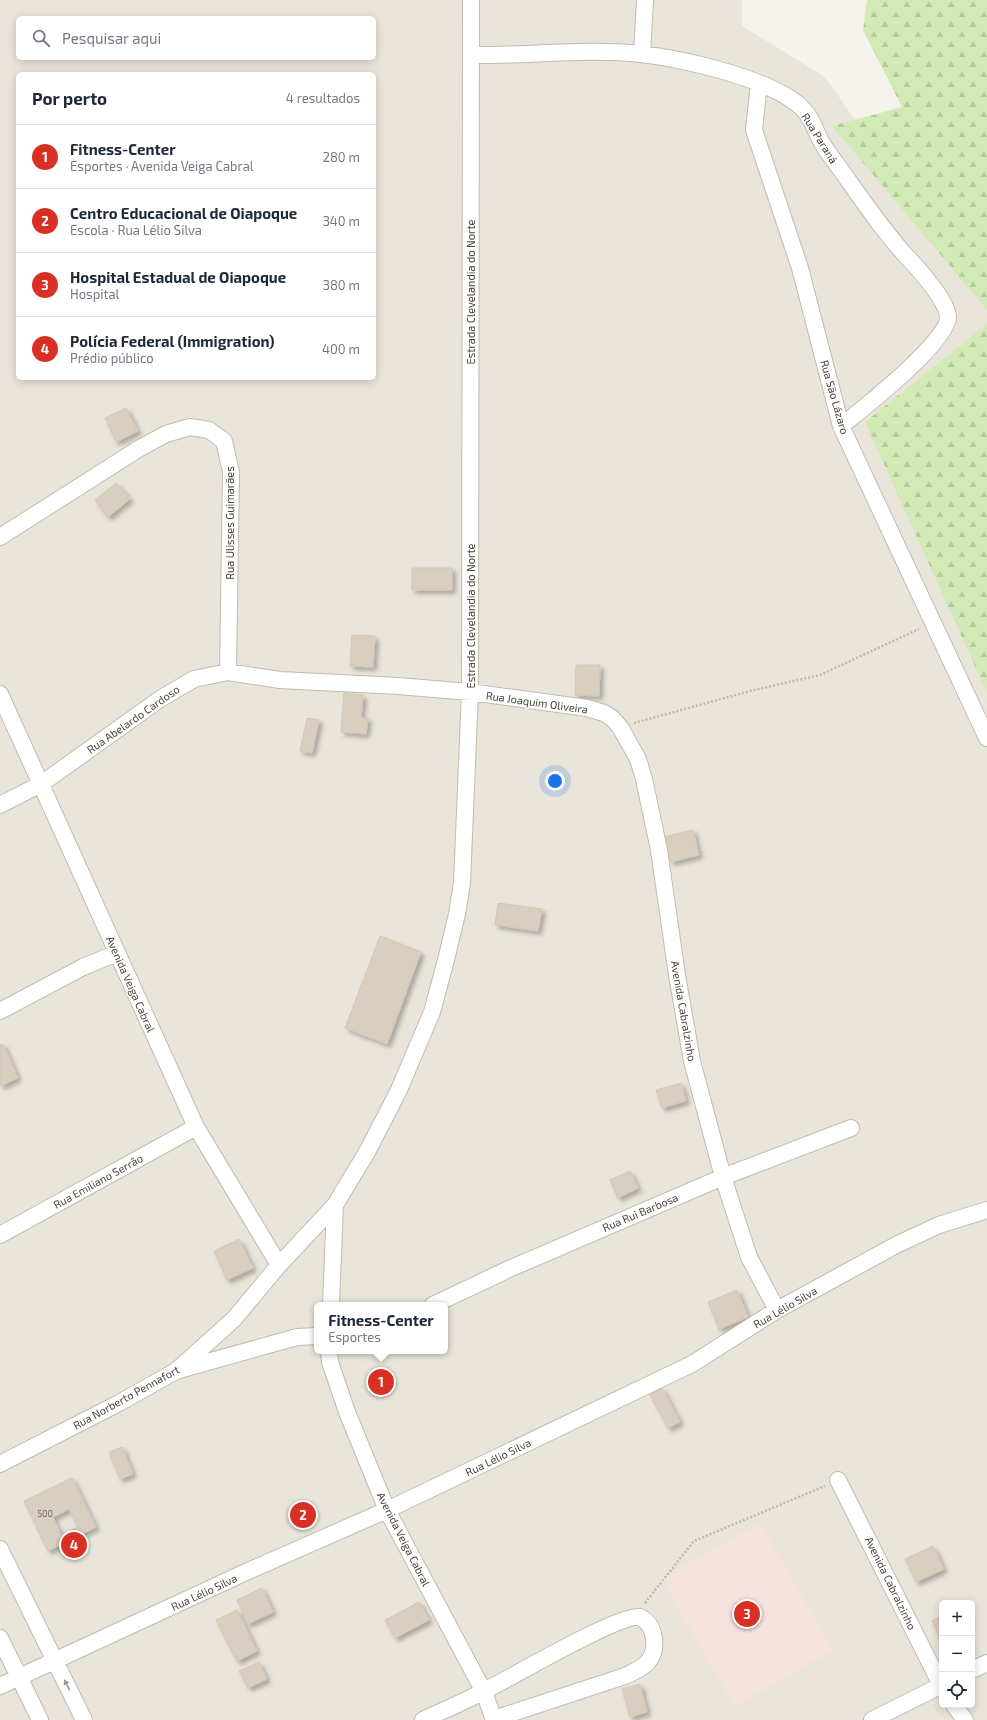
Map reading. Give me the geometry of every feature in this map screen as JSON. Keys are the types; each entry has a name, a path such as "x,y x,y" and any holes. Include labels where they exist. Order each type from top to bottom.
{"street":[{"name":"Estrada Clevelandia do Norte","path":"335,1205 367,1152 398,1092 432,1012 457,914 462,883 470,692 470,0"},
{"path":"642,54 645,0"},
{"name":"Rua Paraná","path":"471,55 599,52 642,54 696,65 760,83 786,97 802,108 813,122 821,142 891,239 925,276 948,317 944,329 911,366 875,399 841,426"},
{"name":"Rua São Lázaro","path":"760,83 754,130 800,268 841,426 987,738"},
{"name":"Rua Ulisses Guimarães","path":"0,537 140,448 166,434 190,427 215,433 224,441 231,472 228,672"},
{"name":"Rua Abelardo Cardoso","path":"0,805 41,784 160,699 194,679 228,672 280,680 398,686 470,692"},
{"name":"Rua Joaquim Oliveira","path":"470,692 569,705 604,713"},
{"name":"Avenida Veiga Cabral","path":"0,694 81,869 117,953 196,1127 279,1265"},
{"name":"Avenida Cabralzinho","path":"604,713 612,718 620,727 638,759 644,779 659,850 677,975 692,1060 723,1177 749,1257 777,1310"},
{"path":"0,1011 83,967 117,953"},
{"name":"Rua Emiliano Serrão","path":"0,1235 196,1127"},
{"name":"Rua Rui Barbosa","path":"439,1302 516,1266 723,1177 851,1128"},
{"path":"330,1302 335,1205"},
{"name":"Rua Norberto Pennafort","path":"0,1464 119,1403 176,1371 234,1319 279,1265 335,1205"},
{"name":"Rua Lélio Silva","path":"0,1686 253,1569 387,1510 692,1364 777,1310 898,1244 939,1226 987,1210"},
{"path":"176,1371 298,1337 314,1336"},
{"name":"Avenida Veiga Cabral","path":"329,1354 330,1362 346,1412 387,1510 484,1692 494,1720"},
{"name":"Avenida Cabralzinho","path":"838,1480 939,1680"},
{"path":"0,1550 84,1720"},
{"path":"423,1720 484,1692 570,1645 620,1621 634,1616 644,1619 649,1624 654,1636 654,1647 651,1656 640,1668 625,1676 494,1720"},
{"path":"0,1638 40,1720"},
{"path":"975,1669 987,1663"},
{"path":"872,1720 939,1687"},
{"path":"956,1708 965,1720"}],"path":[{"path":"620,727 754,690 820,675 933,623"},
{"path":"634,1616 694,1541 838,1480"}],"shaded area":[{"path":"0,0 742,0 742,26 825,77 987,308 987,1720 0,1720"},
{"path":"760,1523 833,1650 735,1706 661,1579"}],"green space":[{"path":"867,0 987,0 987,310 832,126 902,107 863,30"},
{"path":"987,324 987,693 865,422"},
{"path":"389,1366 398,1385 373,1397 364,1378"}],"building":[{"path":"126,408 138,431 116,442 105,418"},
{"path":"116,483 130,499 108,517 95,500"},
{"path":"412,568 452,568 452,590 412,590"},
{"path":"352,635 375,636 373,667 350,666"},
{"path":"576,665 600,665 599,696 575,695"},
{"path":"344,693 363,695 361,718 368,718 366,734 341,732"},
{"path":"307,718 319,720 312,753 300,751"},
{"path":"693,830 699,855 671,862 664,837"},
{"path":"498,903 542,909 538,931 495,925"},
{"path":"380,936 421,952 387,1044 345,1028"},
{"path":"3,1044 18,1078 0,1086 0,1045"},
{"path":"681,1083 686,1101 662,1108 656,1090"},
{"path":"630,1171 638,1188 618,1198 610,1180"},
{"path":"239,1239 253,1268 227,1280 214,1251"},
{"path":"737,1290 748,1317 719,1329 708,1302"},
{"path":"662,1388 680,1422 668,1428 650,1395"},
{"path":"122,1447 133,1474 120,1479 109,1452"},
{"path":"72,1478 96,1527 48,1551 24,1501","holes":["69,1509 78,1527 61,1535 53,1517"]},
{"path":"933,1546 944,1569 916,1582 905,1559"},
{"path":"262,1588 273,1612 248,1624 237,1600"},
{"path":"419,1602 429,1620 395,1638 385,1620"},
{"path":"237,1610 257,1651 237,1661 216,1620"},
{"path":"939,1618 939,1636 932,1621"},
{"path":"259,1662 267,1679 248,1688 239,1671"},
{"path":"640,1684 647,1712 630,1717 622,1689"}],"place":[{"name":"Fitness-Center","path":"381,1382"},
{"name":"Centro Educacional de Oiapoque","path":"303,1515"},
{"name":"Polícia Federal (Immigration)","path":"74,1545"},
{"name":"Hospital Estadual de Oiapoque","path":"747,1614"}]}
